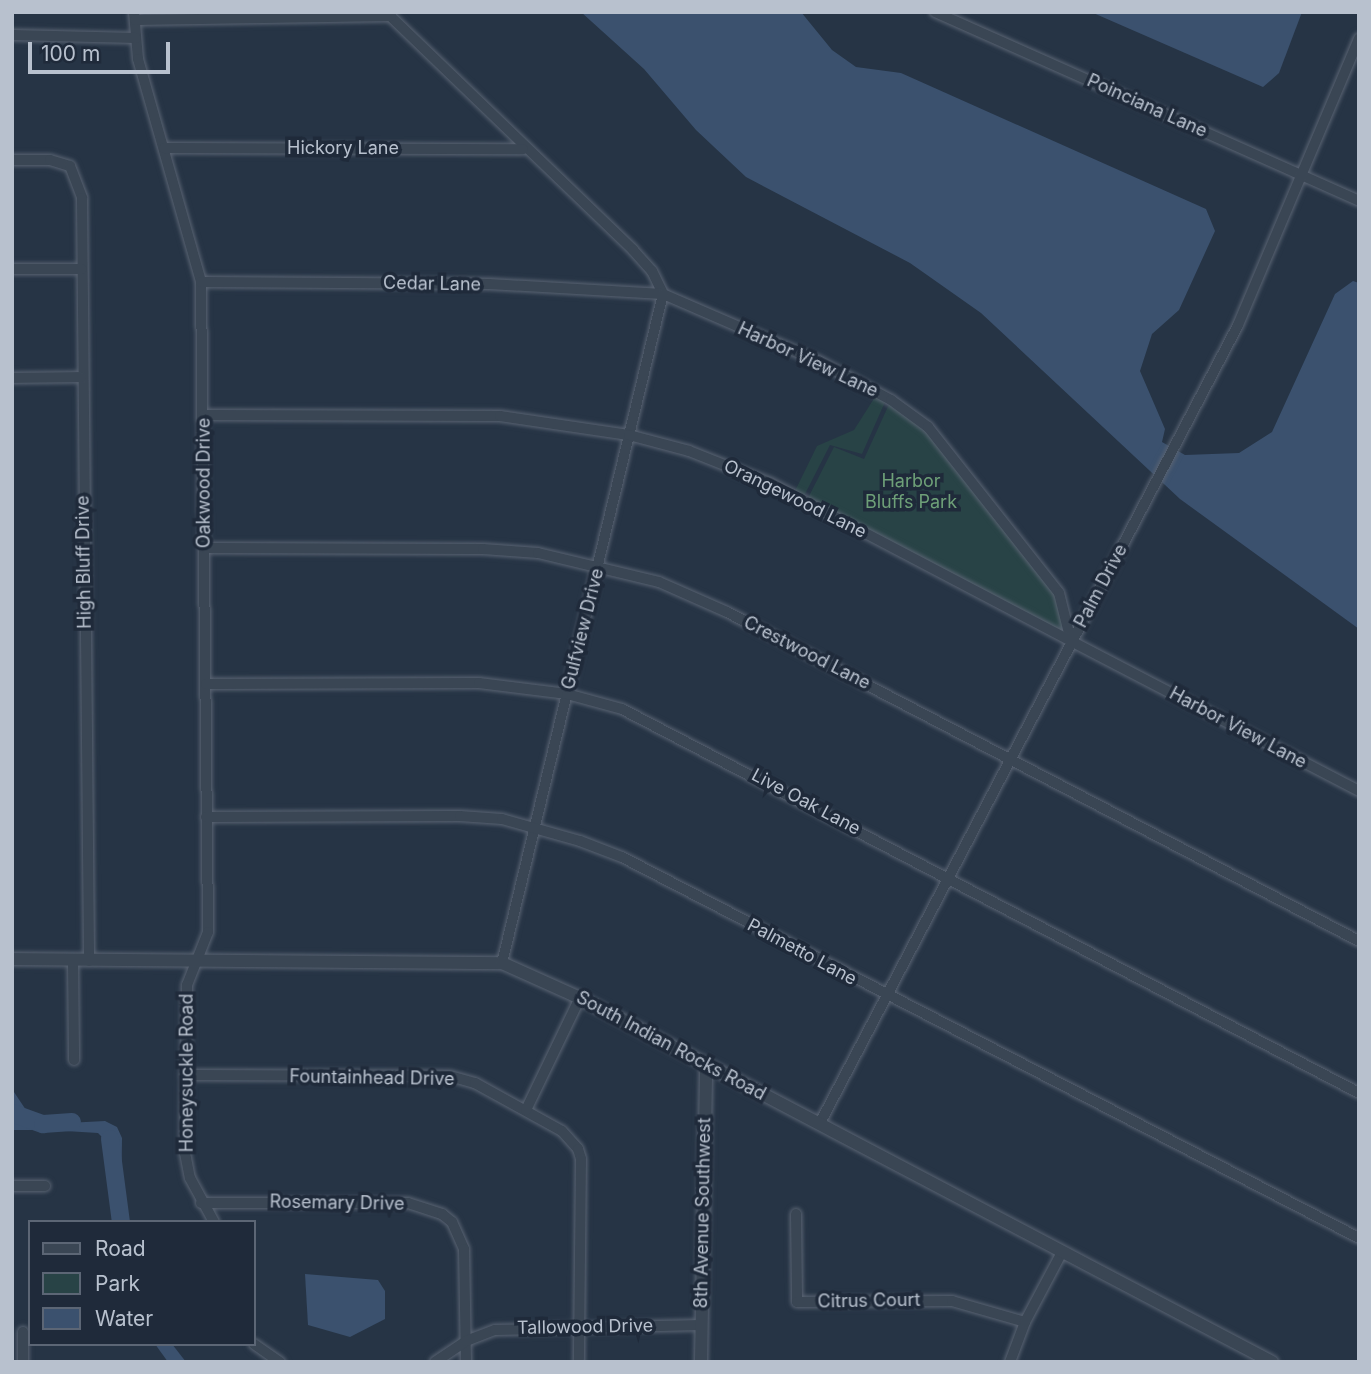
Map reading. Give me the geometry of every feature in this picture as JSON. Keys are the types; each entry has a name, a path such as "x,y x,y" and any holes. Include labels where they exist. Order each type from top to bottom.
{"street":[{"name":"Poinciana Lane","path":"935,12 1359,201"},
{"path":"135,16 388,14 523,149 633,250 652,271 663,294"},
{"name":"Oakwood Drive","path":"135,16 136,38 201,282 208,932 194,960"},
{"path":"12,35 136,38"},
{"name":"Palm Drive","path":"820,1123 948,877 1013,760 1072,641 1238,325 1304,176 1359,38"},
{"name":"Hickory Lane","path":"164,148 523,149"},
{"name":"High Bluff Drive","path":"12,160 50,160 70,166 82,198 81,377 89,961"},
{"path":"12,269 82,268"},
{"name":"Cedar Lane","path":"201,282 489,284 663,294"},
{"name":"Gulfview Drive","path":"502,963 663,294"},
{"name":"Harbor View Lane","path":"663,294 818,361 891,400 928,427 1059,593 1072,641 1359,791"},
{"path":"12,378 81,377"},
{"name":"Orangewood Lane","path":"204,415 500,415 629,435 689,451 770,484 1072,641"},
{"name":"Crestwood Lane","path":"204,548 482,549 538,553 659,582 727,612 1359,941"},
{"name":"Live Oak Lane","path":"206,684 479,682 567,694 622,709 673,733 1359,1093"},
{"name":"Palmetto Lane","path":"206,817 460,816 534,827 622,857 885,996 1359,1238"},
{"name":"South Indian Rocks Road","path":"12,959 502,963 580,998 1272,1362"},
{"path":"73,960 74,1060"},
{"name":"Honeysuckle Road","path":"194,960 187,985 185,1153 201,1203 213,1220"},
{"path":"526,1110 580,998"},
{"name":"8th Avenue Southwest","path":"701,1362 706,1065"},
{"name":"Fountainhead Drive","path":"185,1075 450,1076 475,1083 562,1132 578,1149 579,1362"},
{"path":"12,1186 45,1186"},
{"name":"Rosemary Drive","path":"201,1203 408,1203 442,1214 452,1222 464,1249 466,1362"},
{"name":"Citrus Court","path":"796,1214 797,1302 952,1301 1025,1322"},
{"path":"1010,1362 1025,1322 1062,1252"},
{"name":"Tallowood Drive","path":"435,1362 466,1341 495,1330 701,1325"},
{"path":"22,1333 23,1362"},
{"path":"256,1345 279,1362"}],"green space":[{"path":"875,397 885,402 862,454 830,445 804,496 795,491 817,446 854,430"},
{"name":"Harbor Bluffs Park","path":"891,400 928,427 1059,593 1071,641 806,502 834,447 864,459"}],"water":[{"path":"581,12 801,12 832,50 856,67 901,73 1206,209 1215,231 1179,310 1152,334 1140,371 1165,429 1162,442 1185,455 1239,453 1272,432 1335,294 1353,281 1359,283 1359,629 1180,499 981,313 910,263 746,177 696,130 644,69"},
{"path":"1091,12 1302,12 1279,73 1263,87"},
{"path":"12,1089 26,1110 42,1117 45,1130 12,1130"},
{"path":"105,1121 117,1127 122,1138 121,1216 124,1220 115,1220 116,1176 110,1145 98,1133 49,1130 48,1124"},
{"path":"305,1274 378,1280 385,1291 385,1319 350,1337 308,1325"},
{"path":"156,1346 174,1346 186,1362 168,1362"}],"waterway":[{"path":"12,1113 43,1124 72,1122"},
{"path":"110,1139 121,1220"}]}
